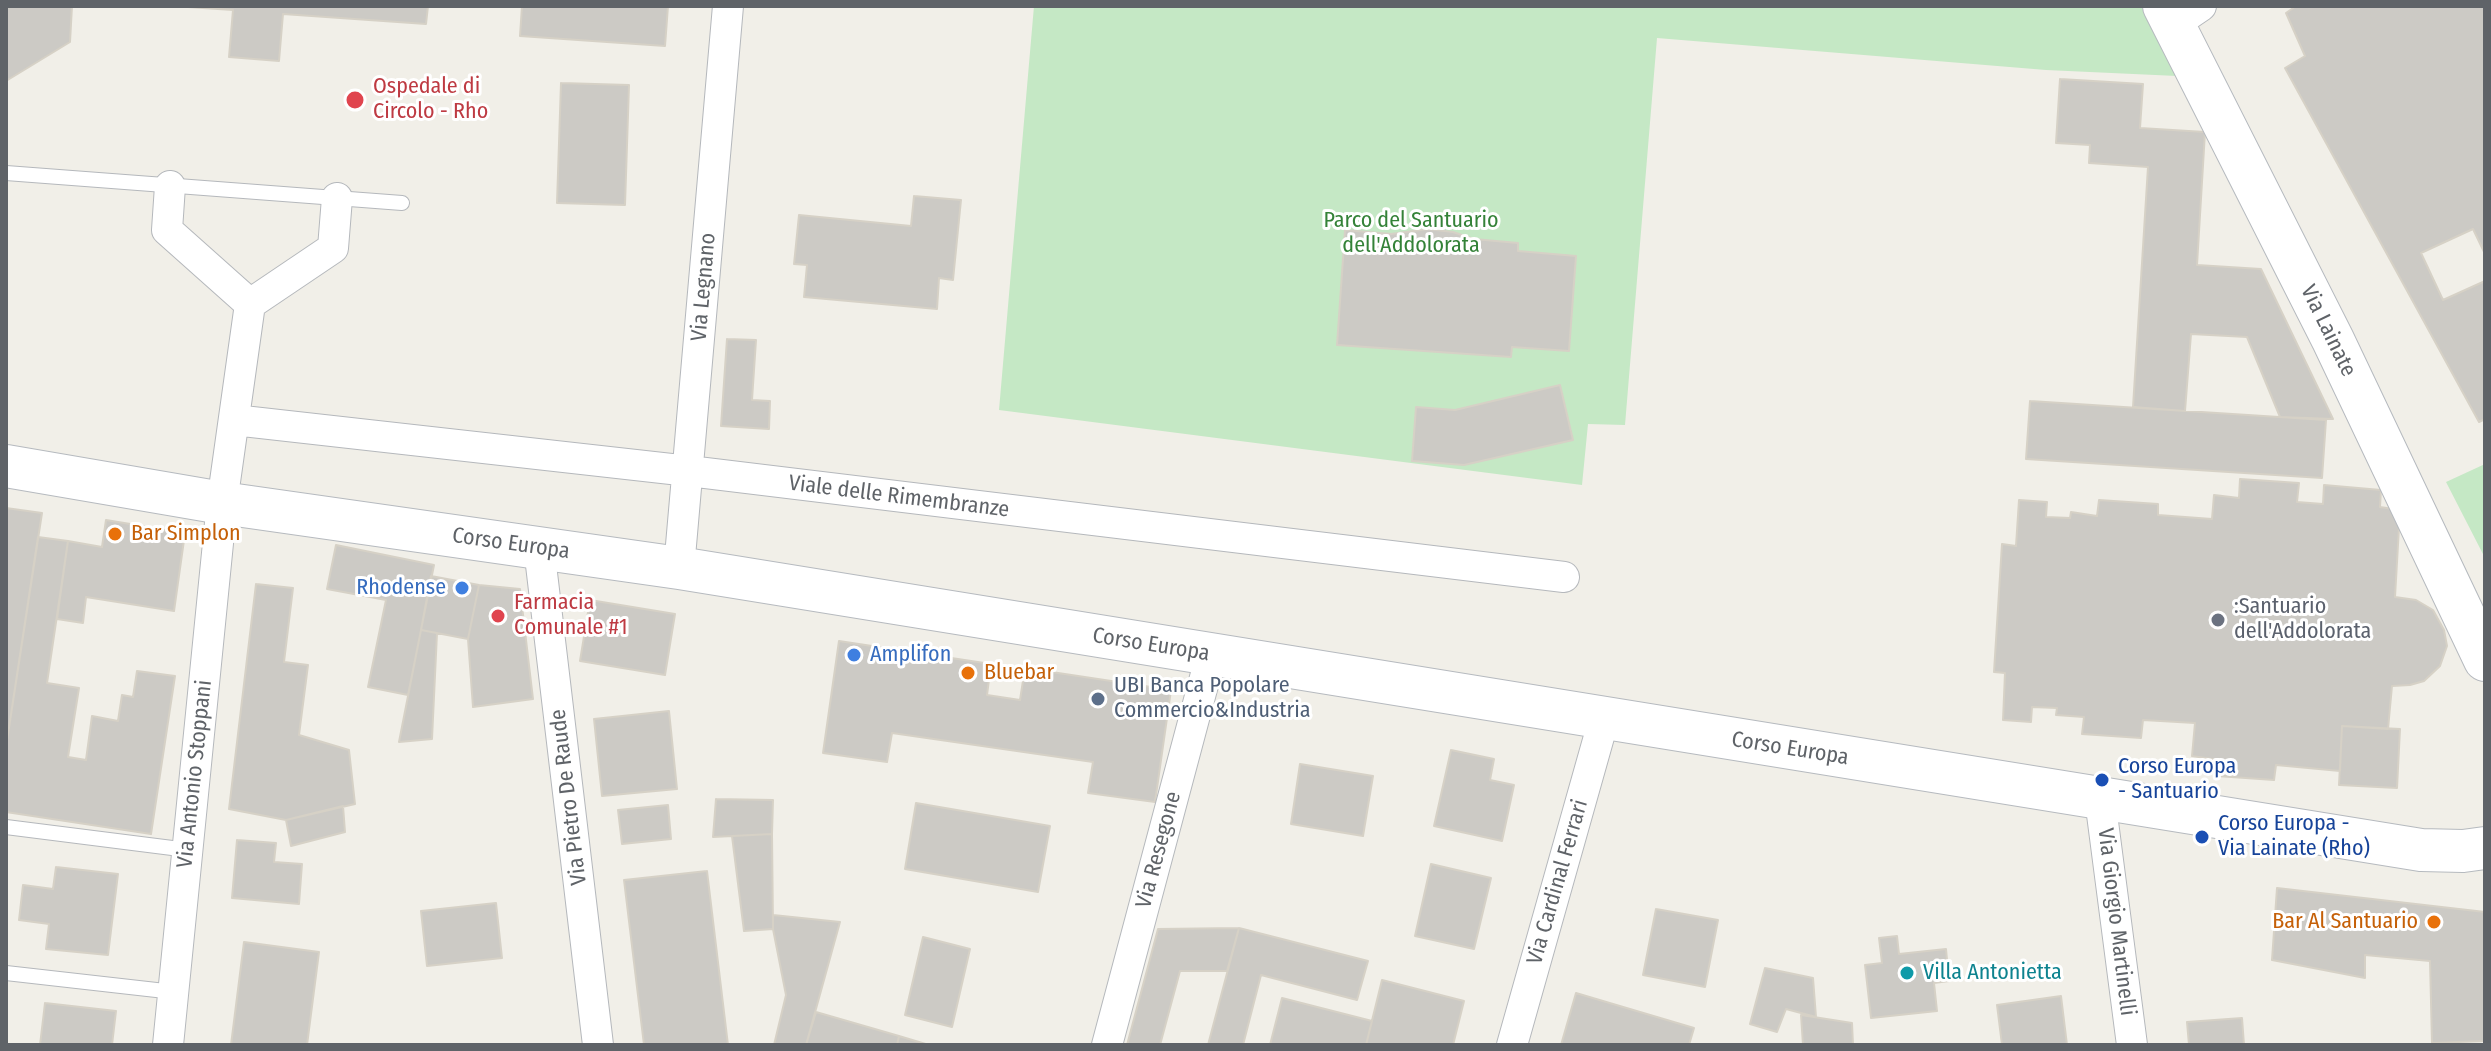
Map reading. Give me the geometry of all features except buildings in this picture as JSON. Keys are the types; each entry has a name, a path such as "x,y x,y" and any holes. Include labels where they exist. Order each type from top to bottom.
{"main road":[{"name":"Via Lainate","path":"2179,12 2485,660"},
{"name":"Corso Europa","path":"6,466 222,503 679,568 2421,850 2485,848"}],"street":[{"name":"Via Legnano","path":"679,568 728,6"},
{"path":"170,186 167,230 250,304 333,248 337,198"},
{"name":"Via Antonio Stoppani","path":"168,1045 222,503 250,304"},
{"name":"Viale delle Rimembranze","path":"234,420 689,471 1564,577"},
{"name":"Via Pietro De Raude","path":"539,548 598,1045"},
{"name":"Via Resegone","path":"1107,1045 1211,655"},
{"name":"Via Cardinal Ferrari","path":"1512,1045 1604,719"},
{"name":"Via Giorgio Martinelli","path":"2100,799 2132,1045"}],"lane":[{"path":"6,173 402,203"},
{"path":"6,827 188,850"},
{"path":"6,973 174,992"}],"green space":[{"name":"Parco del Santuario dell'Addolorata","path":"1034,6 2141,6 2177,76 2046,70 1657,38 1625,425 1588,424 1582,485 999,410"},
{"path":"2485,464 2485,558 2446,482"}],"place":[{"name":"Ospedale di Circolo - Rho","path":"355,100"},
{"name":"Bar Simplon","path":"115,534"},
{"name":"Rhodense","path":"462,588"},
{"name":"Farmacia Comunale #1","path":"498,616"},
{"name":":Santuario dell'Addolorata","path":"2218,620"},
{"name":"Amplifon","path":"854,655"},
{"name":"Bluebar","path":"968,673"},
{"name":"UBI Banca Popolare Commercio&Industria","path":"1098,699"},
{"name":"Corso Europa - Santuario","path":"2102,780"},
{"name":"Corso Europa - Via Lainate (Rho)","path":"2202,837"},
{"name":"Bar Al Santuario","path":"2434,922"},
{"name":"Villa Antonietta","path":"1907,973"}]}
